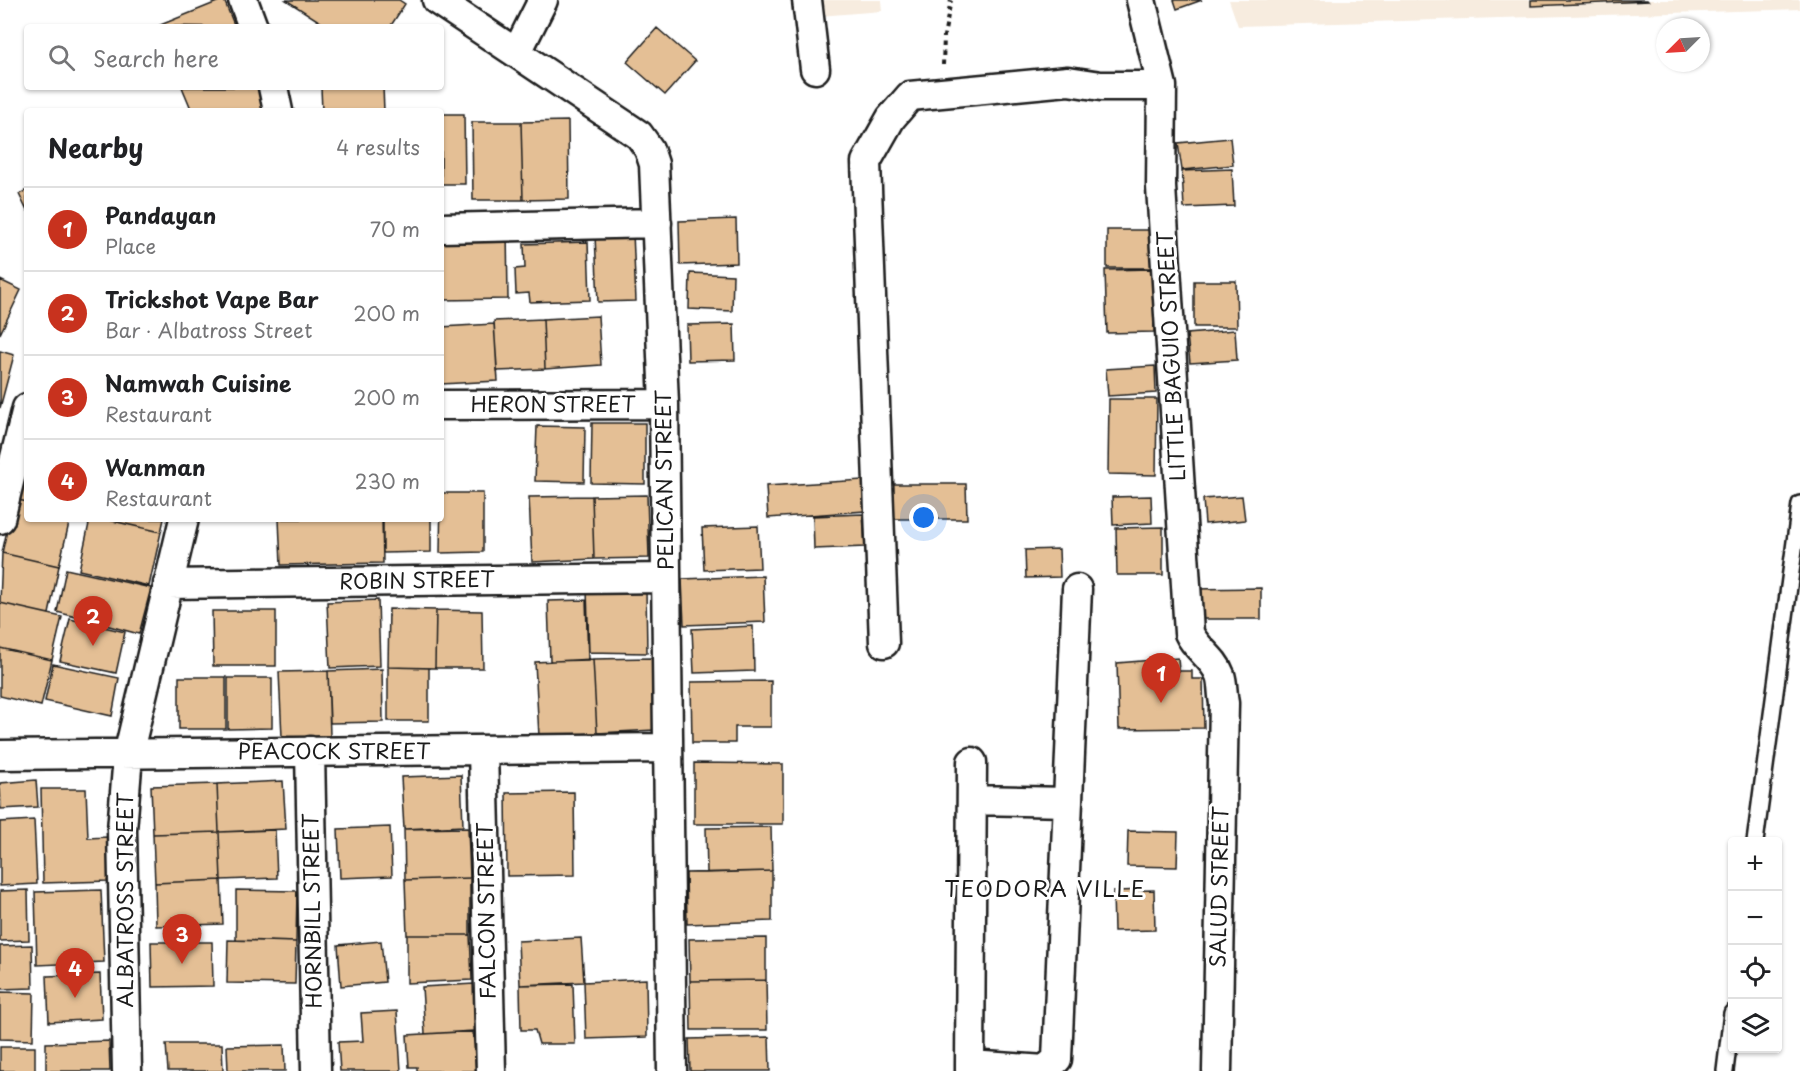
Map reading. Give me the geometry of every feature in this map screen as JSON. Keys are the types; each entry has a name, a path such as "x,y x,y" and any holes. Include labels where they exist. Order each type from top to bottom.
{"street":[{"path":"243,0 252,24"},
{"name":"PELICAN STREET","path":"437,0 639,135 649,149 654,164 664,404 672,1071"},
{"path":"517,52 543,0"},
{"path":"807,0 814,69"},
{"name":"LITTLE BAGUIO STREET","path":"1141,0 1162,86 1161,187 1189,633 1194,644 1214,664 1220,676 1224,704"},
{"path":"884,643 866,162 891,118 910,96 942,91 1068,81 1101,86 1162,86"},
{"path":"274,90 277,108"},
{"path":"444,228 657,223"},
{"name":"HERON STREET","path":"444,405 664,404"},
{"path":"0,519 24,420"},
{"name":"ALBATROSS STREET","path":"127,1071 122,830 128,755 183,522"},
{"name":"ROBIN STREET","path":"168,584 666,578"},
{"path":"972,762 970,1068 1045,1070 1057,1059 1077,589"},
{"name":"SALUD STREET","path":"1217,1071 1224,704"},
{"name":"PEACOCK STREET","path":"0,755 667,748"},
{"name":"FALCON STREET","path":"483,751 491,1071"},
{"name":"HORNBILL STREET","path":"310,752 316,1071"},
{"path":"972,800 1068,802"}],"lane":[{"path":"1756,837 1800,504"},
{"path":"1725,1071 1728,1046"}],"path":[{"path":"942,91 944,36 951,0"}],"shaded area":[{"path":"817,0 881,0 882,11 819,16"},
{"path":"1229,0 1800,0 1800,9 1238,26"}],"building":[{"path":"222,0 234,24 163,24"},
{"path":"286,0 399,0 405,4 392,24 323,24"},
{"path":"1174,0 1202,0 1177,9"},
{"path":"1531,0 1647,0 1648,1 1531,6"},
{"path":"657,28 695,61 665,95 627,62"},
{"path":"183,90 260,90 264,108 191,108"},
{"path":"321,90 383,90 384,108 322,108"},
{"path":"444,114 464,114 465,184 444,184"},
{"path":"568,121 569,199 523,200 521,122"},
{"path":"472,122 521,122 523,200 473,200"},
{"path":"1230,138 1233,165 1182,170 1178,143"},
{"path":"1232,169 1234,206 1184,208 1182,171"},
{"path":"24,192 24,205 19,194"},
{"path":"736,219 737,263 680,265 679,221"},
{"path":"507,230 508,299 444,300 444,231"},
{"path":"1107,230 1155,230 1155,268 1107,268"},
{"path":"633,233 636,301 598,302 595,235"},
{"path":"588,242 590,300 530,302 529,293 516,294 515,269 525,268 524,244"},
{"path":"1153,269 1154,332 1107,333 1105,270"},
{"path":"690,273 733,275 732,311 689,309"},
{"path":"0,280 21,290 0,334"},
{"path":"1194,281 1236,281 1237,327 1194,327"},
{"path":"598,316 601,365 545,369 543,319"},
{"path":"543,319 545,369 497,371 494,321"},
{"path":"494,324 498,381 444,384 444,327"},
{"path":"734,324 735,360 688,361 687,325"},
{"path":"1235,330 1237,360 1190,363 1187,334"},
{"path":"0,351 14,355 0,408"},
{"path":"1155,366 1156,393 1108,396 1106,369"},
{"path":"1109,399 1157,399 1156,475 1108,474"},
{"path":"592,423 645,423 645,484 591,483"},
{"path":"537,426 585,427 584,482 535,481"},
{"path":"24,461 24,501 14,499"},
{"path":"863,480 865,511 768,518 766,486"},
{"path":"889,484 966,484 967,519 889,519"},
{"path":"444,493 483,493 483,552 440,553 441,522 444,522"},
{"path":"647,495 649,558 594,559 592,496"},
{"path":"592,496 594,559 532,562 529,497"},
{"path":"1151,496 1152,523 1113,525 1112,497"},
{"path":"1242,496 1245,520 1205,524 1203,499"},
{"path":"14,499 24,501 24,522 69,522 59,566 2,553"},
{"path":"863,514 865,547 814,549 813,516"},
{"path":"89,522 117,522 161,532 149,586 79,570"},
{"path":"117,522 163,522 161,532"},
{"path":"279,522 382,522 383,563 281,565"},
{"path":"383,522 431,522 431,552 383,553"},
{"path":"758,526 760,568 704,570 702,528"},
{"path":"1163,527 1163,575 1117,575 1116,528"},
{"path":"1059,549 1060,577 1026,578 1025,550"},
{"path":"2,553 59,566 49,614 0,603"},
{"path":"66,569 151,588 139,634 57,612"},
{"path":"763,576 765,622 684,625 682,579"},
{"path":"1261,588 1261,619 1194,619 1193,589"},
{"path":"587,590 646,590 647,653 589,652"},
{"path":"378,600 380,666 330,668 327,602"},
{"path":"586,600 588,660 550,661 548,601"},
{"path":"0,603 62,617 52,660 0,648"},
{"path":"389,609 436,610 435,668 388,667"},
{"path":"436,610 482,611 483,668 435,668"},
{"path":"212,611 276,611 276,666 213,666"},
{"path":"70,619 125,632 116,673 60,661"},
{"path":"753,626 754,671 694,673 692,629"},
{"path":"0,648 52,660 41,706 0,696"},
{"path":"652,658 655,730 597,733 593,659"},
{"path":"1178,658 1179,671 1192,671 1192,679 1203,679 1204,728 1119,729 1117,663"},
{"path":"593,659 597,733 539,736 535,662"},
{"path":"53,664 119,678 112,716 45,701"},
{"path":"388,667 429,668 429,721 388,721"},
{"path":"382,669 383,722 330,723 328,671"},
{"path":"328,671 330,736 282,737 279,672"},
{"path":"179,677 226,677 226,729 179,729"},
{"path":"228,678 272,678 272,728 228,729"},
{"path":"771,681 771,727 735,727 735,743 692,743 691,682"},
{"path":"694,763 783,764 783,824 694,824"},
{"path":"461,775 463,826 404,829 401,777"},
{"path":"36,780 38,807 1,809 0,783"},
{"path":"283,781 286,829 219,832 217,784"},
{"path":"217,784 219,832 153,834 151,786"},
{"path":"41,789 86,789 88,838 108,837 109,881 43,883"},
{"path":"574,792 575,875 507,876 506,793"},
{"path":"34,820 37,884 0,886 0,822"},
{"path":"390,827 392,876 340,878 338,829"},
{"path":"771,827 772,871 707,873 706,828"},
{"path":"468,828 470,878 405,880 404,829"},
{"path":"275,830 277,878 221,880 219,832"},
{"path":"1128,831 1178,832 1177,867 1127,866"},
{"path":"219,832 221,880 155,883 153,834"},
{"path":"772,871 772,921 687,924 686,873"},
{"path":"470,878 470,935 407,935 405,880"},
{"path":"221,880 223,924 156,926 155,883"},
{"path":"28,890 29,940 0,941 0,891"},
{"path":"101,890 104,962 37,965 35,892"},
{"path":"236,890 297,891 296,942 236,940"},
{"path":"1154,890 1155,930 1114,931 1113,891"},
{"path":"407,935 470,935 472,980 407,983"},
{"path":"581,938 584,982 520,985 518,941"},
{"path":"766,938 766,980 690,981 689,939"},
{"path":"228,940 296,942 295,984 227,983"},
{"path":"381,941 385,982 341,986 338,945"},
{"path":"151,942 212,942 213,986 152,987"},
{"path":"32,945 33,988 0,989 0,946"},
{"path":"100,974 102,1019 49,1022 47,976"},
{"path":"646,979 647,1037 586,1039 584,982"},
{"path":"766,980 767,1030 691,1030 690,981"},
{"path":"474,984 477,1031 425,1034 422,987"},
{"path":"573,984 575,1044 539,1044 535,1030 521,1030 520,985"},
{"path":"0,992 34,993 33,1040 0,1039"},
{"path":"397,1011 401,1071 340,1071 338,1042 363,1041 361,1013"},
{"path":"473,1031 476,1071 417,1071 417,1067 409,1067 407,1035"},
{"path":"769,1037 770,1071 690,1071 689,1039"},
{"path":"109,1041 110,1071 46,1071 46,1043"},
{"path":"166,1044 222,1044 223,1071 168,1071"},
{"path":"284,1045 285,1071 228,1071 227,1046"},
{"path":"0,1047 35,1047 35,1071 0,1071"}],"place":[{"name":"Trickshot Vape Bar","path":"93,646"},
{"name":"Pandayan","path":"1161,703"},
{"name":"Namwah Cuisine","path":"182,964"},
{"name":"Wanman","path":"75,998"}],"district":[{"name":"TEODORA VILLE","path":"1045,889"}]}
